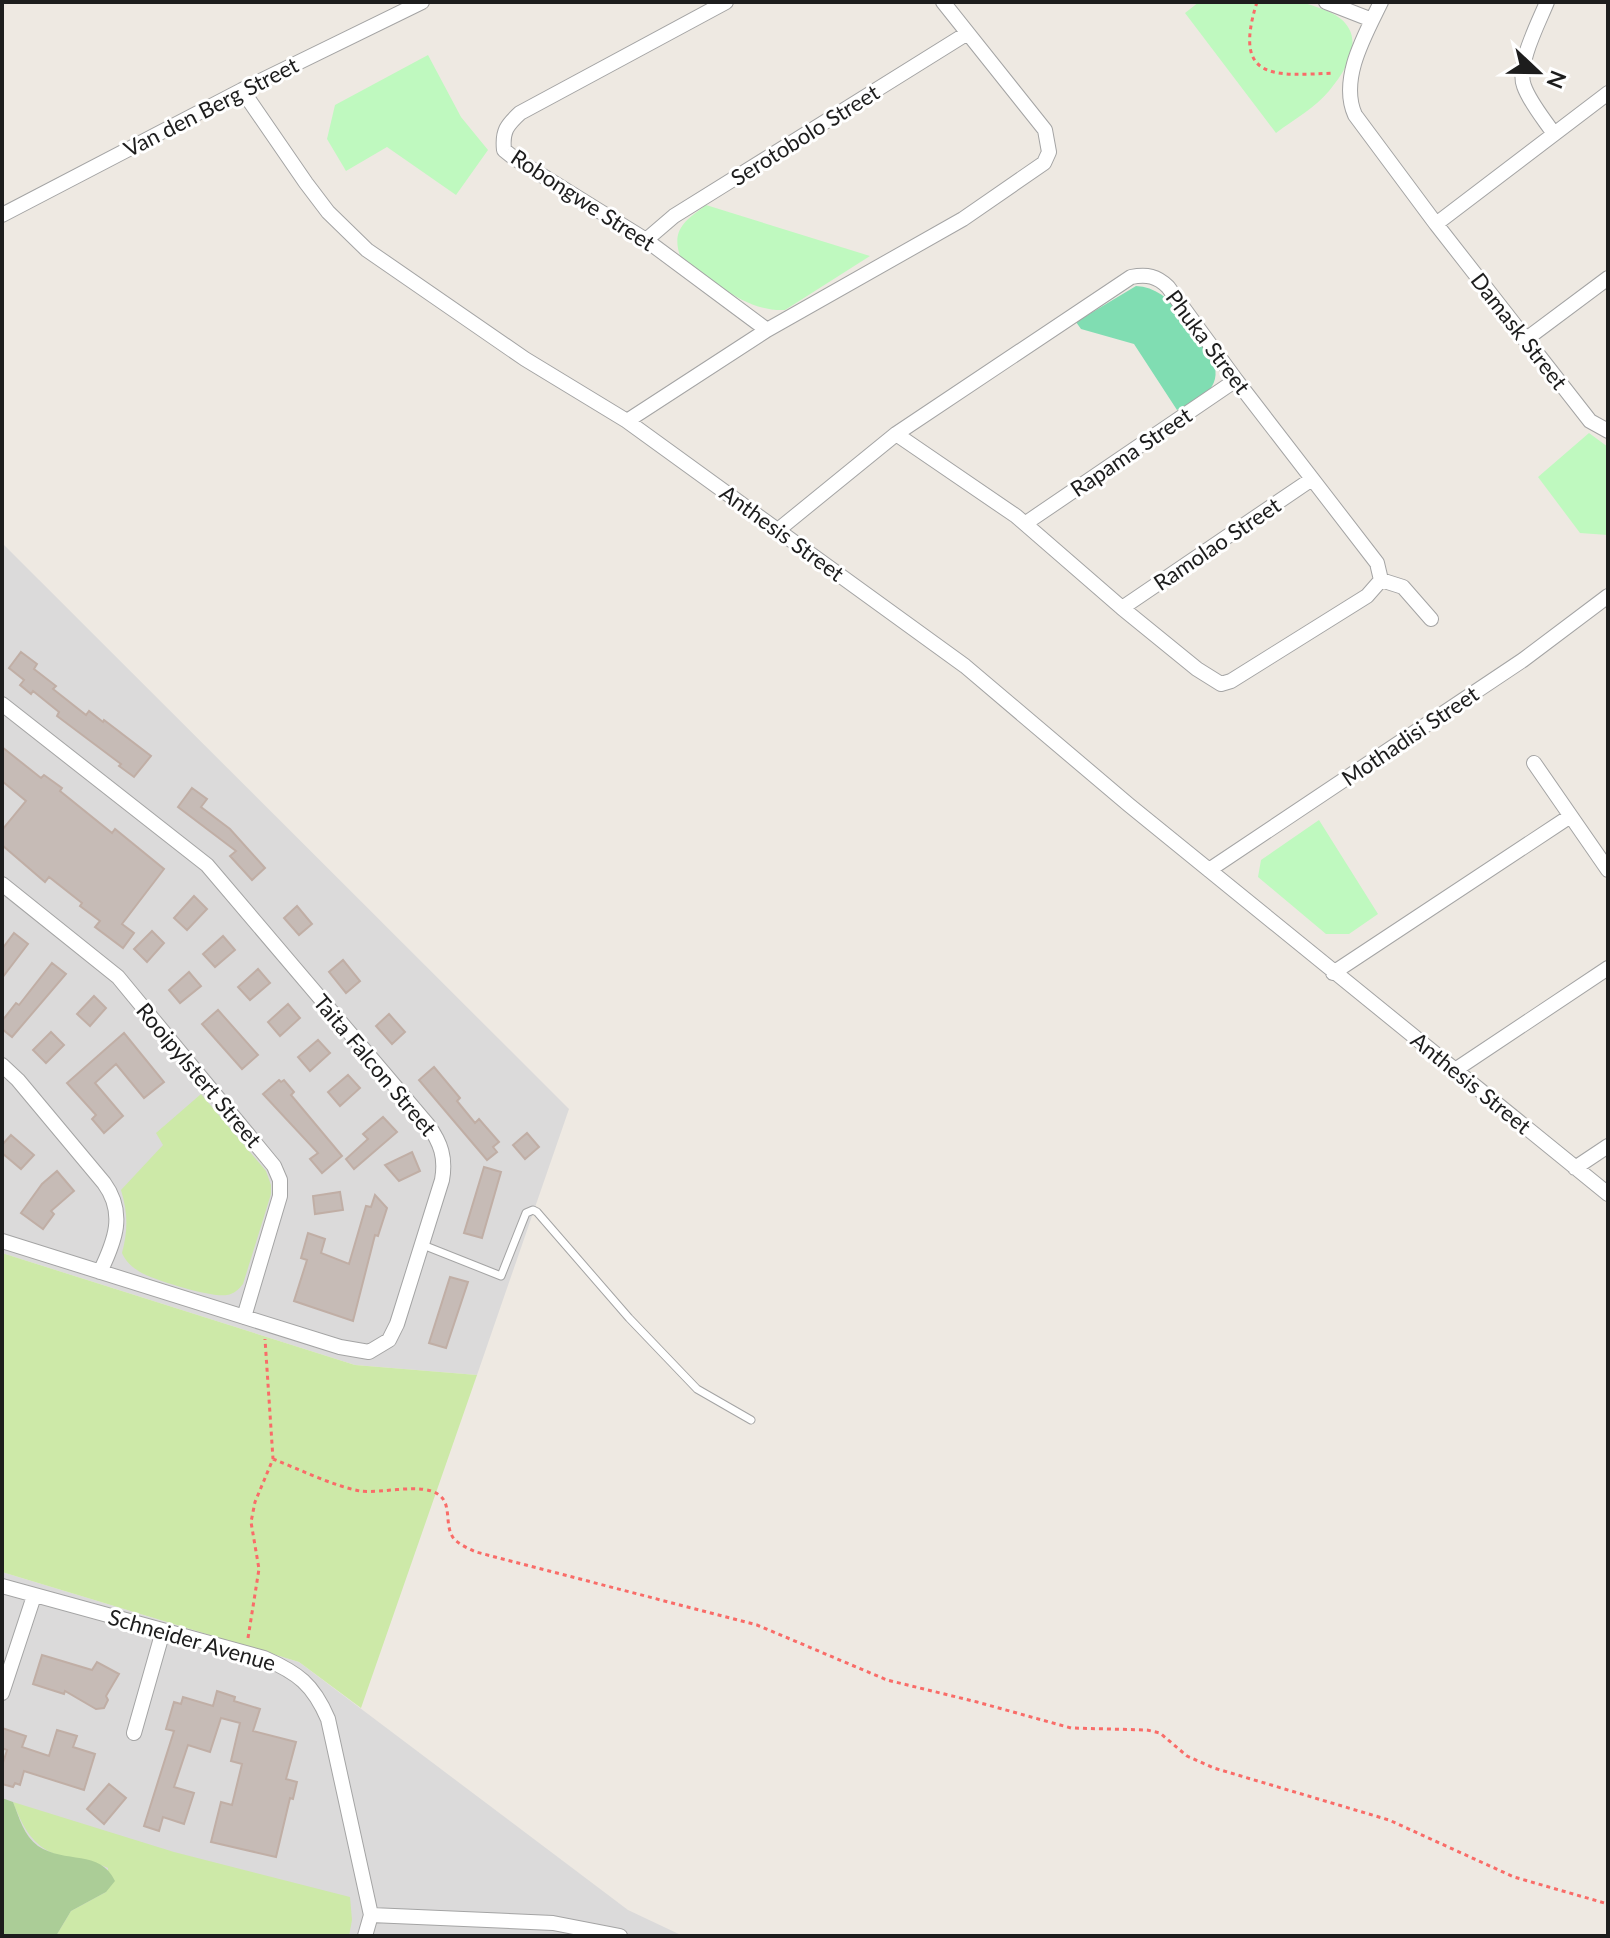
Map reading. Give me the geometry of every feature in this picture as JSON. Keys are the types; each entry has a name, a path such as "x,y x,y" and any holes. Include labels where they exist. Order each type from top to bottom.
{"street":[{"name":"Van den Berg Street","path":"2,215 242,90 422,2"},
{"name":"Robongwe Street","path":"726,2 520,113 506,126 504,150 646,240 767,330"},
{"path":"627,421 767,330 963,219 1044,163 1049,152 1045,130 943,2"},
{"path":"1326,2 1372,20"},
{"name":"Damask Street","path":"1381,2 1349,89 1349,102 1355,115 1525,340 1590,421 1608,431"},
{"path":"1547,2 1525,58 1522,77 1524,87 1554,134"},
{"name":"Serotobolo Street","path":"646,240 674,216 966,34"},
{"name":"Anthesis Street","path":"242,90 328,212 367,250 525,359 627,421 965,666 1333,973 1608,1194"},
{"path":"1436,224 1608,93"},
{"name":"Phuka Street","path":"778,530 896,434 1131,277 1144,275 1159,278 1168,287 1377,563 1381,580"},
{"path":"1525,340 1608,278"},
{"name":"Rapama Street","path":"1026,523 1236,380"},
{"path":"896,434 1026,523 1122,608 1197,669 1221,684 1231,681 1367,596 1381,580 1403,587 1431,619"},
{"name":"Ramolao Street","path":"1122,608 1312,479"},
{"name":"Mothadisi Street","path":"1209,870 1523,660 1608,596"},
{"name":"Taita Falcon Street","path":"2,704 207,865 428,1125 439,1143 444,1165 423,1245 393,1333 384,1345 374,1350 356,1351 2,1241"},
{"path":"1534,763 1608,870"},
{"path":"1333,973 1569,817"},
{"name":"Rooipylstert Street","path":"2,884 118,977 274,1166 280,1180 280,1196 244,1317"},
{"path":"1455,1070 1608,968"},
{"path":"2,1065 37,1102 114,1199 117,1227 100,1272"},
{"path":"1575,1168 1608,1146"},
{"name":"Schneider Avenue","path":"2,1586 247,1653 291,1670 308,1684 328,1719 371,1915 365,1936"},
{"path":"2,1693 34,1596"},
{"path":"134,1733 163,1631"},
{"path":"371,1915 553,1923 620,1936"}],"lane":[{"path":"423,1245 501,1276 526,1213 537,1212 679,1372 697,1389 751,1420"}],"path":[{"path":"1257,2 1250,30 1251,49 1257,64 1265,70 1282,75 1353,72"},
{"path":"247,1653 259,1569 251,1522 255,1502 273,1459 264,1324"},
{"path":"273,1459 361,1491 420,1490 438,1494 446,1503 453,1538 476,1552 757,1625 887,1680 1071,1728 1160,1733 1187,1756 1214,1768 1389,1820 1514,1877 1608,1904"}],"shaded area":[{"path":"2,543 569,1109 477,1375 355,1365 2,1253"},
{"path":"2,1572 299,1662 628,1910 683,1936 2,1936"}],"green space":[{"path":"1286,1 1316,7 1337,16 1346,24 1351,34 1350,56 1324,97 1276,133 1185,13 1199,2"},
{"path":"428,55 461,117 488,150 456,195 387,147 346,171 327,139 335,105"},
{"path":"706,205 870,256 785,310 756,306 729,292 680,256 677,239 682,226"},
{"path":"1136,286 1161,294 1172,303 1213,361 1215,379 1212,386 1201,397 1177,410 1134,344 1081,329 1076,322"},
{"path":"1589,433 1608,447 1608,535 1580,533 1538,477"},
{"path":"1319,820 1378,914 1349,934 1326,934 1258,877 1261,860"},
{"path":"201,1094 266,1171 271,1185 271,1194 243,1284 227,1295 197,1291 147,1275 132,1266 122,1253 126,1222 121,1190 163,1145 156,1133"},
{"path":"2,1253 355,1365 477,1375 361,1708 299,1662 2,1572"},
{"path":"2,1798 13,1802 26,1832 38,1846 59,1855 100,1865 115,1881 106,1892 71,1911 56,1936 2,1936"},
{"path":"13,1802 174,1852 350,1897 352,1920 349,1936 56,1936 71,1911 106,1892 108,1868 60,1856 42,1847 25,1828"}],"building":[{"path":"21,652 37,664 34,669 56,686 53,689 86,715 89,711 104,720 151,756 134,777 57,716 59,712 33,691 31,694 20,685 24,680 9,668"},
{"path":"2,747 41,778 44,775 62,788 60,791 112,833 115,829 164,869 122,924 134,933 123,948 95,927 100,921 80,906 82,903 49,877 45,882 2,845 2,830 26,801 2,781"},
{"path":"192,788 207,799 201,807 230,829 265,868 252,880 230,856 236,851 178,807"},
{"path":"194,896 207,909 187,930 174,918"},
{"path":"297,906 312,924 299,935 284,918"},
{"path":"152,931 164,943 147,962 134,949"},
{"path":"14,933 28,944 2,978 2,949"},
{"path":"223,936 235,950 215,967 203,954"},
{"path":"343,960 360,981 346,993 329,972"},
{"path":"52,963 66,974 12,1037 2,1029 2,1021 16,1003 19,1005"},
{"path":"258,969 270,983 250,1000 238,987"},
{"path":"189,972 201,986 180,1003 169,990"},
{"path":"94,996 106,1008 90,1026 77,1014"},
{"path":"288,1004 300,1018 280,1036 268,1022"},
{"path":"218,1010 258,1055 242,1069 202,1024"},
{"path":"389,1014 405,1032 392,1044 376,1026"},
{"path":"51,1032 64,1045 46,1063 33,1050"},
{"path":"124,1033 164,1082 144,1098 116,1064 95,1083 123,1116 104,1133 92,1119 96,1115 67,1083"},
{"path":"318,1040 330,1053 310,1071 298,1057"},
{"path":"434,1067 460,1098 457,1101 475,1123 479,1119 499,1142 493,1147 497,1152 487,1160 419,1080"},
{"path":"348,1075 360,1088 340,1106 328,1092"},
{"path":"279,1080 284,1080 294,1092 291,1095 342,1156 322,1173 310,1159 318,1153 263,1094"},
{"path":"383,1117 397,1132 354,1169 346,1159 368,1139 363,1134"},
{"path":"527,1133 539,1147 525,1159 513,1145"},
{"path":"11,1135 34,1155 21,1169 2,1153 2,1145"},
{"path":"412,1152 420,1171 399,1181 385,1165"},
{"path":"484,1167 501,1172 482,1238 464,1233"},
{"path":"57,1171 74,1191 51,1211 54,1214 43,1229 21,1213 42,1184"},
{"path":"340,1192 343,1210 315,1214 313,1196"},
{"path":"375,1195 387,1208 378,1236 375,1235 353,1321 294,1301 307,1260 301,1258 308,1233 325,1239 321,1253 349,1264 366,1206 371,1207"},
{"path":"450,1277 468,1282 446,1348 429,1343"},
{"path":"42,1655 92,1670 97,1662 119,1674 106,1696 108,1700 104,1708 96,1709 65,1691 64,1694 33,1684"},
{"path":"217,1691 235,1697 234,1701 260,1709 253,1731 296,1742 286,1779 297,1782 293,1799 290,1798 276,1857 211,1842 221,1802 232,1805 242,1764 231,1761 240,1723 221,1718 210,1752 188,1745 174,1787 194,1793 184,1824 163,1817 159,1831 144,1826 174,1731 166,1729 174,1702 181,1704 183,1697 213,1706"},
{"path":"2,1728 26,1736 22,1747 49,1756 57,1730 77,1736 73,1747 95,1754 84,1790 24,1771 20,1785 2,1784 2,1766 7,1750 2,1748"},
{"path":"109,1784 126,1798 104,1824 87,1809"}]}
